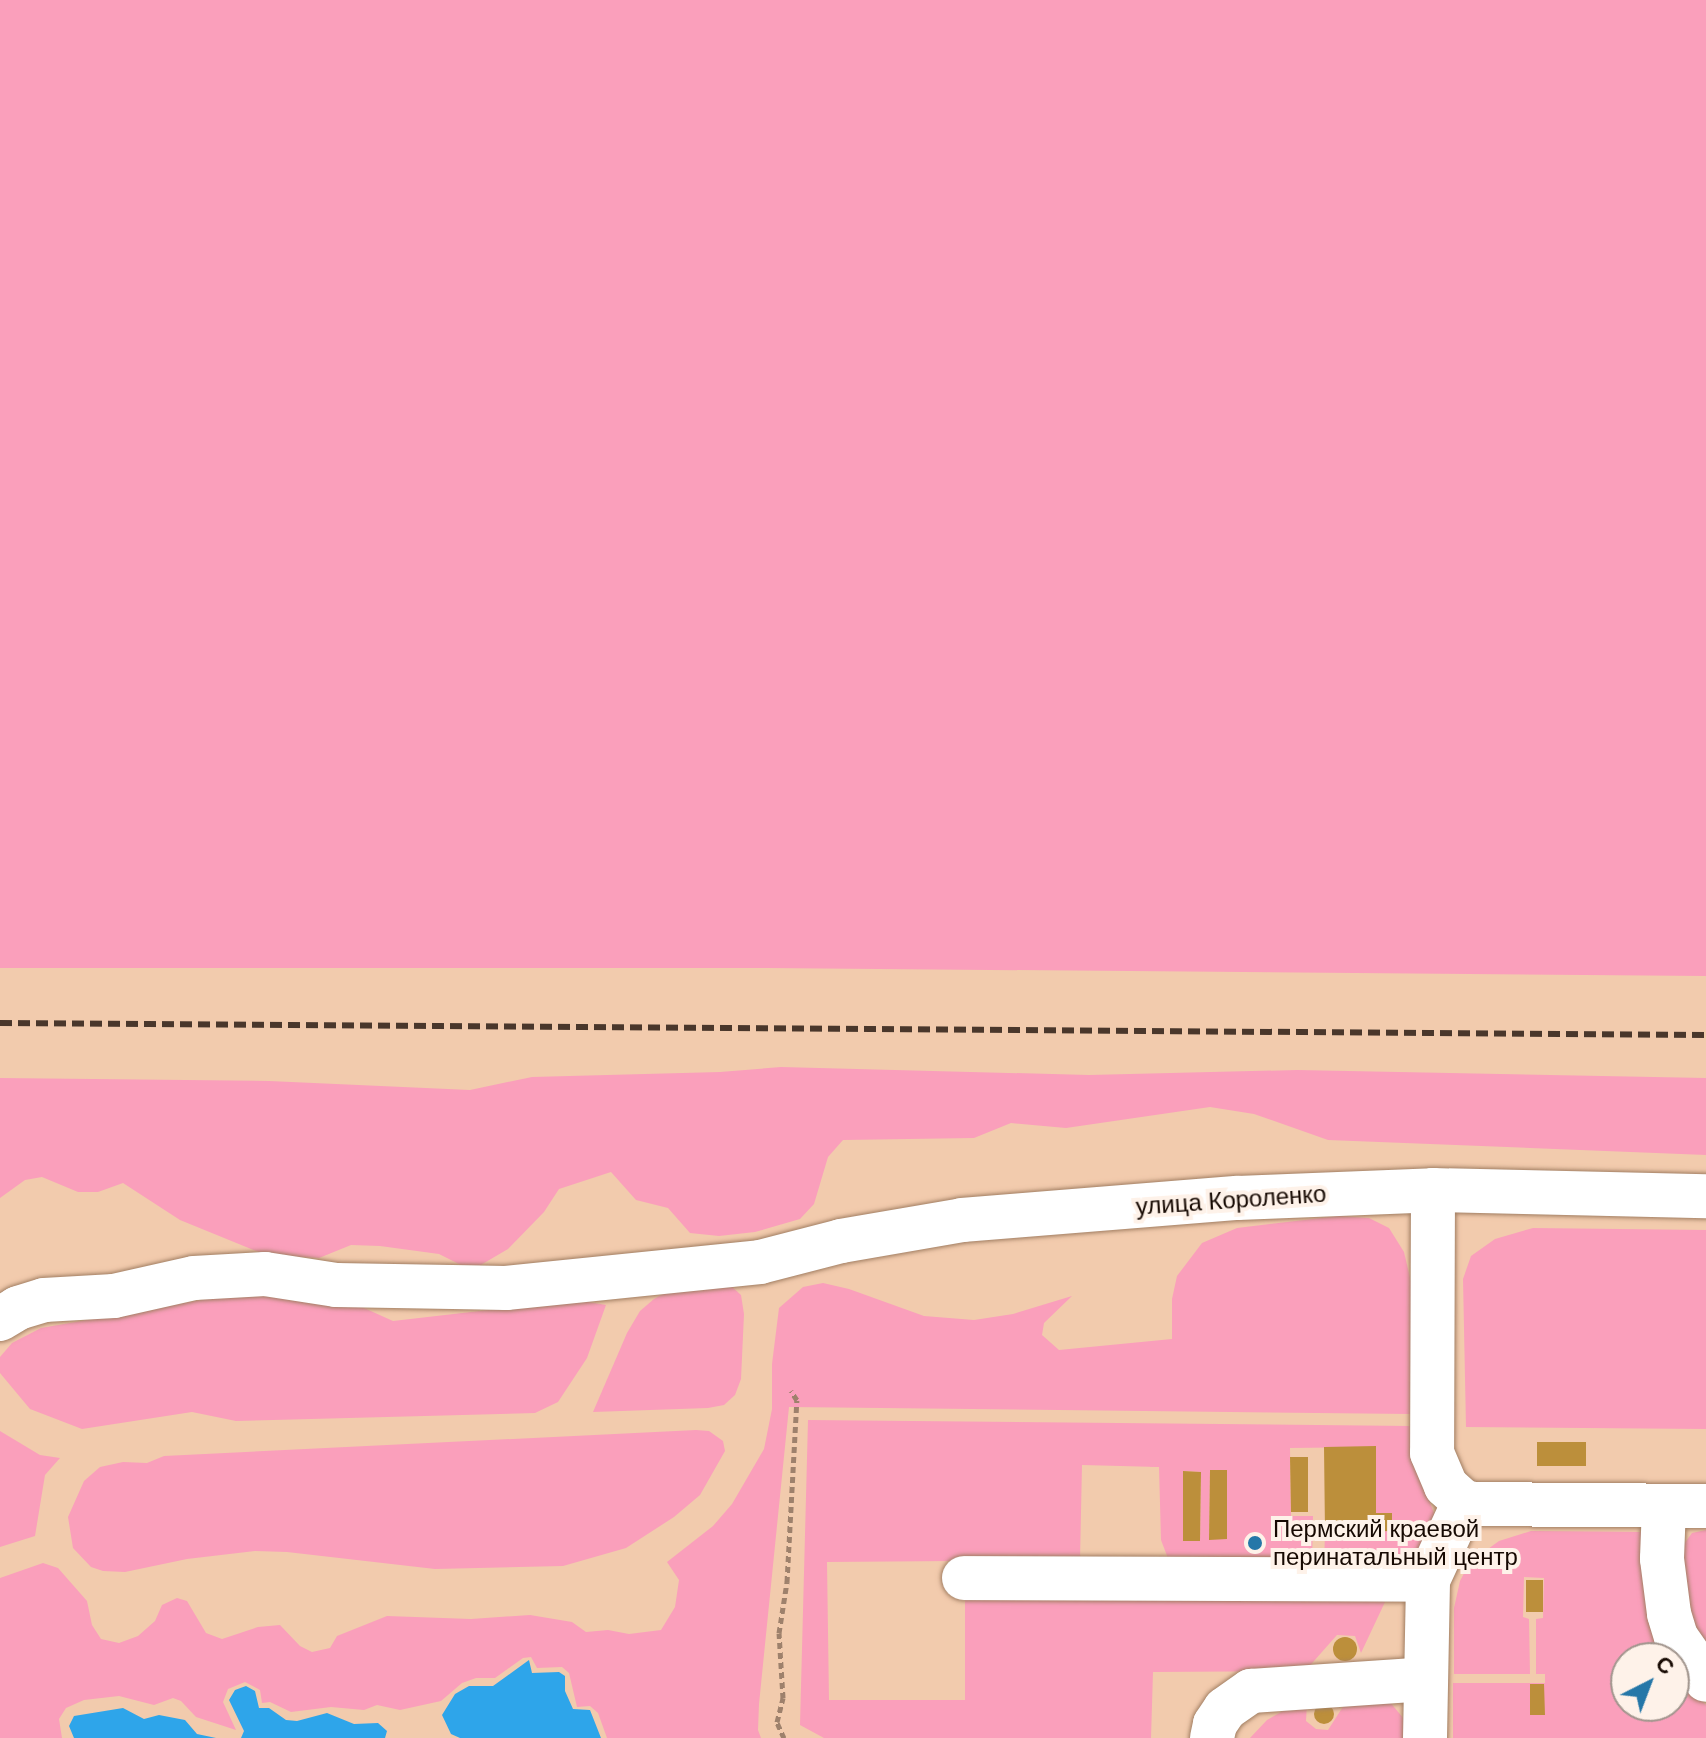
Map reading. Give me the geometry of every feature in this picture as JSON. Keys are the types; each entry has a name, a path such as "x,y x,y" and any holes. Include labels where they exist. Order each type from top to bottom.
{"street":[{"name":"улица Короленко","path":"0,1319 18,1308 44,1300 114,1296 209,1277 265,1274 336,1285 506,1288 760,1262 841,1241 962,1220 1238,1198 1433,1190 1706,1196"},
{"path":"1433,1190 1432,1453 1446,1486 1464,1502 1685,1506 1662,1559 1669,1614 1676,1637 1706,1680"},
{"path":"1425,1738 1428,1580 1464,1502"},
{"path":"964,1578 1428,1580"},
{"path":"1212,1738 1215,1724 1225,1709 1251,1691 1426,1679"}],"path":[{"path":"784,1738 777,1722 783,1698 779,1633 787,1582 797,1400 791,1391"}],"shaded area":[{"path":"0,0 1706,0 1706,976 767,968 0,968"},
{"path":"781,1067 1089,1075 1297,1070 1706,1078 1706,1155 1328,1140 1254,1114 1210,1107 1066,1128 1011,1123 974,1138 843,1140 828,1157 814,1204 800,1219 755,1232 719,1236 690,1233 668,1208 636,1200 611,1172 559,1189 544,1212 508,1249 479,1266 461,1265 439,1254 380,1246 351,1245 319,1258 266,1255 180,1220 123,1183 98,1192 78,1192 42,1177 25,1180 0,1198 0,1078 269,1081 470,1090 532,1077 720,1072"},
{"path":"1338,1216 1369,1218 1389,1228 1404,1252 1412,1286 1410,1414 789,1407 759,1704 758,1730 761,1738 607,1738 598,1713 590,1706 577,1707 569,1673 562,1667 537,1668 531,1657 523,1658 495,1678 476,1678 462,1683 441,1701 400,1710 377,1705 364,1710 331,1707 291,1712 270,1702 262,1703 260,1690 245,1682 228,1689 223,1702 236,1730 196,1717 181,1701 173,1698 154,1705 119,1696 84,1700 66,1708 59,1719 62,1738 0,1738 0,1578 43,1563 58,1568 87,1601 92,1625 101,1639 119,1643 138,1636 155,1621 162,1605 177,1598 187,1601 206,1633 222,1639 258,1627 280,1625 300,1646 312,1652 330,1648 337,1636 387,1616 471,1619 530,1615 572,1622 586,1632 608,1630 629,1634 661,1630 675,1607 679,1580 667,1562 713,1526 732,1504 764,1449 772,1409 772,1364 779,1308 803,1287 823,1283 924,1316 974,1320 1013,1314 1072,1296 1044,1323 1042,1335 1059,1350 1172,1339 1172,1299 1177,1276 1202,1243 1237,1228"},
{"path":"1533,1228 1706,1230 1706,1429 1466,1427 1463,1279 1471,1256 1495,1239"},
{"path":"731,1286 741,1295 744,1314 741,1379 735,1395 724,1405 708,1408 593,1412 627,1333 640,1311 668,1291"},
{"path":"279,1293 317,1296 364,1308 393,1321 540,1304 588,1302 606,1305 587,1358 558,1402 535,1413 236,1421 192,1412 82,1429 30,1409 0,1373 0,1357 12,1343 41,1328 213,1298"},
{"path":"808,1420 1410,1426 1415,1464 1437,1521 1421,1549 1399,1562 1324,1565 1325,1532 1392,1531 1392,1513 1376,1513 1376,1447 1290,1448 1291,1516 1313,1516 1312,1566 1169,1561 1161,1540 1159,1467 1082,1465 1080,1560 827,1562 829,1700 965,1700 965,1590 1374,1595 1385,1602 1361,1653 1355,1636 1337,1635 1306,1670 1153,1672 1151,1738 824,1738 800,1725","holes":["1210,1470 1227,1539 1209,1539","1184,1471 1201,1472 1200,1541 1183,1540"]},
{"path":"0,1431 40,1455 60,1458 45,1475 35,1536 0,1547"},
{"path":"709,1431 723,1441 725,1451 700,1495 674,1517 626,1548 563,1566 435,1569 255,1551 187,1559 125,1572 91,1567 73,1548 68,1517 84,1481 100,1467 123,1462 147,1463 164,1456"},
{"path":"1706,1530 1706,1649 1688,1613 1681,1548 1692,1533"},
{"path":"1531,1531 1645,1532 1647,1616 1658,1642 1610,1642 1610,1722 1690,1722 1690,1689 1706,1705 1706,1738 1453,1738 1453,1683 1545,1683 1545,1674 1536,1674 1536,1619 1543,1618 1544,1578 1524,1577 1523,1617 1529,1619 1530,1674 1454,1674 1454,1608 1460,1581 1470,1562 1499,1541"},
{"path":"1389,1701 1404,1719 1408,1738 1250,1738 1267,1720 1290,1707 1307,1704 1306,1721 1316,1729 1328,1730 1346,1702"}],"water":[{"path":"529,1660 532,1673 559,1672 565,1676 565,1691 573,1709 590,1710 601,1738 460,1738 451,1734 442,1715 455,1694 469,1686 493,1686"},
{"path":"246,1686 255,1691 259,1708 269,1708 286,1720 297,1721 327,1713 354,1724 378,1723 387,1731 385,1738 241,1738 244,1731 229,1700 235,1690"},
{"path":"123,1708 144,1719 159,1715 185,1720 197,1734 216,1738 74,1738 69,1726 74,1716"}],"building":[{"path":"1537,1442 1586,1442 1586,1466 1537,1466"},
{"path":"1376,1446 1376,1513 1392,1513 1392,1531 1325,1532 1324,1447"},
{"path":"1290,1457 1308,1457 1308,1512 1291,1512"},
{"path":"1210,1470 1227,1470 1227,1539 1209,1540"},
{"path":"1183,1471 1201,1472 1200,1541 1183,1541"},
{"path":"1526,1580 1543,1580 1543,1612 1526,1612"},
{"path":"1345,1637 1353,1641 1357,1649 1353,1657 1345,1661 1337,1657 1333,1649 1337,1641"},
{"path":"1530,1684 1544,1684 1545,1715 1530,1715"},
{"path":"1320,1704 1328,1704 1334,1714 1328,1724 1320,1724 1314,1718 1314,1710"}],"railway":[{"path":"0,1023 1706,1035"}],"place":[{"name":"Пермский краевой перинатальный центр","path":"1255,1543"}]}
